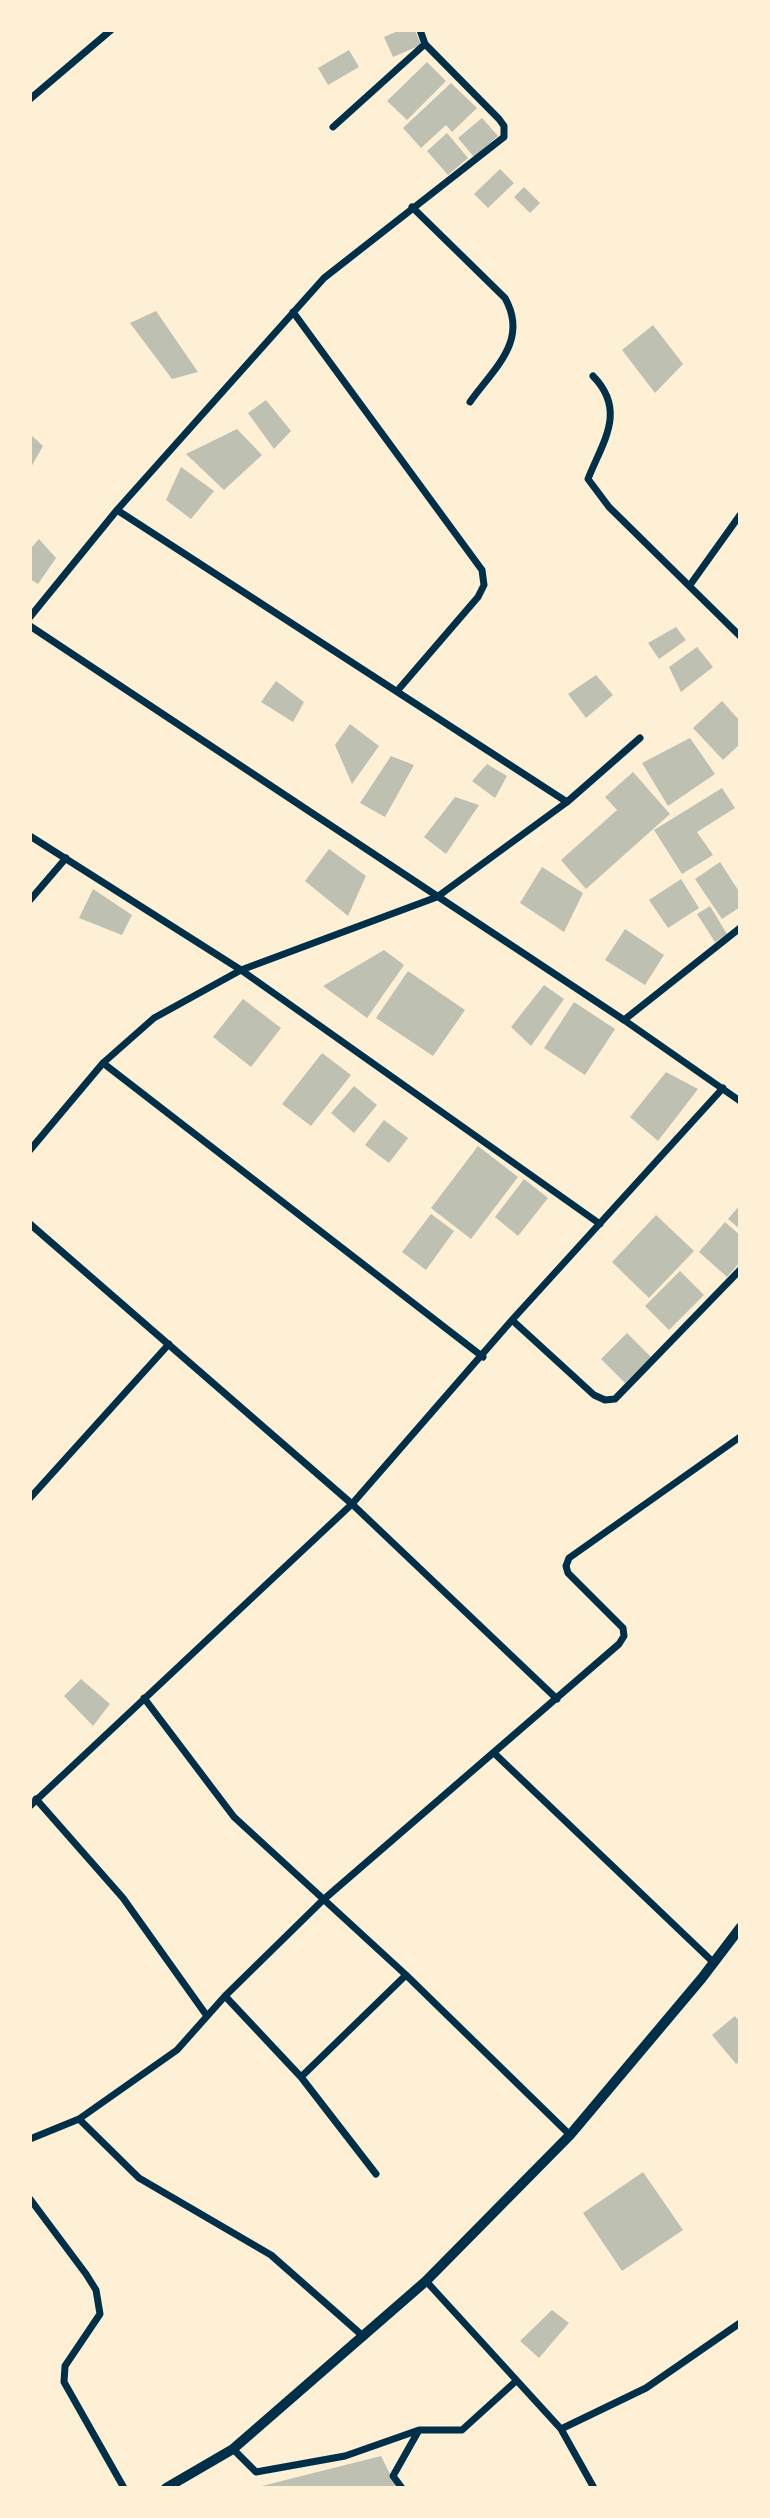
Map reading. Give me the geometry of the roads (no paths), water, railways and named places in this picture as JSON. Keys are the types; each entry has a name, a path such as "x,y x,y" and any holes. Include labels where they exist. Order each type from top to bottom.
{"street":[{"path":"30,99 111,30"},
{"path":"30,617 117,510 324,278 412,207 500,142 506,131 499,119 425,44 420,30"},
{"path":"332,127 425,44"},
{"path":"412,207 505,298 513,312 515,330 508,350 470,402"},
{"path":"293,312 482,570 484,585 478,597 398,690"},
{"path":"593,376 607,390 612,404 610,424 589,479 608,507 740,636"},
{"path":"117,510 568,802"},
{"path":"690,585 740,515"},
{"path":"30,626 624,1020 740,1101"},
{"path":"30,1150 103,1063 154,1018 241,970 437,897 568,802 640,738"},
{"path":"30,836 241,970 600,1224"},
{"path":"30,900 66,858"},
{"path":"624,1020 740,928"},
{"path":"103,1063 483,1357"},
{"path":"30,1806 352,1504 483,1357 512,1320 723,1088"},
{"path":"30,1224 352,1504 557,1699"},
{"path":"512,1320 594,1395 605,1400 615,1399 740,1270"},
{"path":"30,1498 169,1344"},
{"path":"30,2139 79,2119 165,2060 225,1996 323,1900 557,1699 624,1636 617,1620 568,1573 566,1566 569,1558 740,1437"},
{"path":"144,1698 234,1817 406,1975 569,2135"},
{"path":"494,1753 714,1962"},
{"path":"36,1799 123,1898 207,2016"},
{"path":"166,2488 233,2449 365,2338 426,2281 569,2135 740,1928"},
{"path":"301,2077 406,1975"},
{"path":"225,1996 301,2077 376,2174"},
{"path":"79,2119 139,2178 271,2255 365,2338"},
{"path":"30,2199 96,2290 100,2314 65,2365 64,2382 124,2488"},
{"path":"426,2281 561,2429 594,2488"},
{"path":"561,2429 646,2388 740,2323"},
{"path":"233,2449 256,2472 345,2455 419,2430 463,2430 516,2381"},
{"path":"401,2488 393,2476 419,2430"}]}
